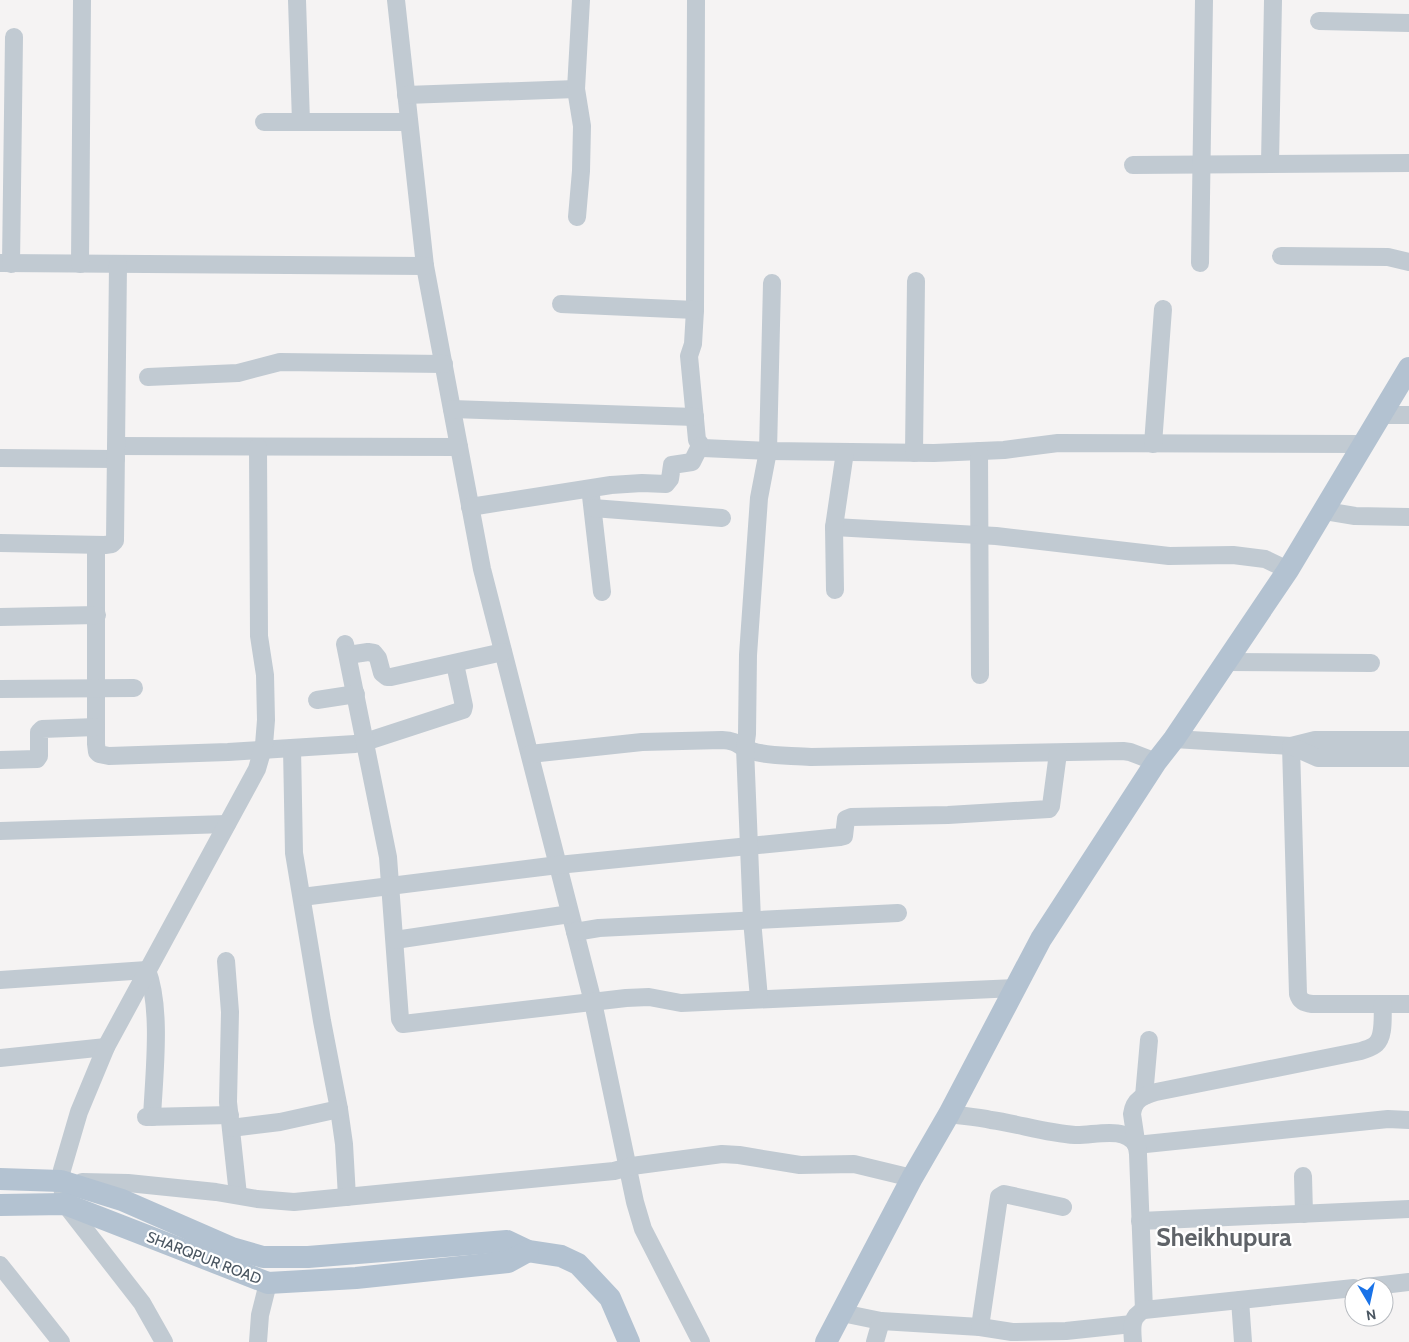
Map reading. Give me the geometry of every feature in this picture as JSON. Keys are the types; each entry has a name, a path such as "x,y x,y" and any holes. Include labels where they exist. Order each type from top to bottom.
{"main road":[{"path":"826,1342 1041,939 1156,762 1174,739 1288,570 1409,368"},
{"name":"SHARQPUR ROAD","path":"0,1179 61,1181 122,1200 232,1248 264,1258 308,1257 507,1241 528,1251 560,1256 578,1264 610,1298 629,1342"},
{"name":"SHARQPUR ROAD","path":"0,1204 65,1204 268,1283 356,1278 508,1262 528,1251"}],"street":[{"path":"80,264 82,0"},
{"path":"297,0 301,122"},
{"path":"396,0 425,266 482,569 593,1002 628,1168 643,1229 701,1342"},
{"path":"577,217 582,126 576,88 581,0"},
{"path":"696,0 695,310 693,344 689,356 697,440 700,446 706,448 768,451 914,453 1004,450 1058,443 1363,444"},
{"path":"1200,263 1204,0"},
{"path":"1270,164 1273,0"},
{"path":"1319,21 1409,23"},
{"path":"14,37 6,119 6,264 425,266"},
{"path":"406,95 576,88"},
{"path":"264,122 410,122"},
{"path":"1133,165 1409,163"},
{"path":"1281,256 1388,257 1409,262"},
{"path":"0,543 96,545 112,544 116,538 118,264"},
{"path":"914,453 916,281"},
{"path":"759,998 752,920 745,748 747,734 748,656 760,498 768,451 772,283"},
{"path":"562,304 695,310"},
{"path":"1153,444 1163,309"},
{"path":"148,377 238,373 280,362 444,364"},
{"path":"452,409 695,416"},
{"path":"1380,415 1409,415"},
{"path":"470,507 618,484 666,484 670,481 672,465 692,462 700,446"},
{"path":"164,1342 142,1303 65,1204 61,1181 62,1170 80,1112 106,1047 257,769 263,749 266,720 265,675 260,636 258,447"},
{"path":"0,458 258,447 459,447"},
{"path":"979,451 980,675"},
{"path":"835,590 834,527 845,452"},
{"path":"590,488 602,592"},
{"path":"592,508 722,518"},
{"path":"1324,511 1355,516 1409,517"},
{"path":"834,527 1020,538 1170,556 1232,555 1265,559 1288,570"},
{"path":"96,545 96,748 99,754 103,756 292,748 366,742 463,710 464,706 455,664"},
{"path":"0,617 96,614"},
{"path":"503,652 455,664 387,677 382,674 378,658 374,653 346,649 388,857 400,1019 402,1024 642,997 681,1003 759,998 1016,988"},
{"path":"1226,662 1372,663"},
{"path":"0,689 134,688"},
{"path":"317,700 356,694"},
{"path":"0,760 38,759 40,756 39,732 45,728 96,727"},
{"path":"1174,739 1291,746 1315,740 1409,740"},
{"path":"530,754 598,746 672,741 731,740 745,748 763,753 834,758 1123,751 1156,762"},
{"path":"1291,746 1318,758 1409,758"},
{"path":"1291,746 1298,994 1302,1001 1312,1004 1409,1004"},
{"path":"292,748 294,853 322,1021 339,1109 344,1144 347,1197"},
{"path":"302,897 558,865 840,837 844,836 846,819 851,817 948,815 1049,809 1051,806 1058,752"},
{"path":"0,831 227,824"},
{"path":"575,932 599,928 898,913"},
{"path":"394,940 570,914"},
{"path":"226,961 230,1012 228,1087 238,1196"},
{"path":"147,970 154,997 155,1025 149,1117 280,1122 339,1109"},
{"path":"0,980 147,970"},
{"path":"1144,1310 1138,1154 1132,1114 1138,1100 1144,1096 1361,1051 1376,1044 1380,1036 1383,1004"},
{"path":"1144,1096 1149,1040"},
{"path":"0,1058 106,1047"},
{"path":"949,1114 993,1120 1035,1130 1075,1135 1121,1134 1130,1137 1136,1144"},
{"path":"1136,1144 1388,1119 1409,1120"},
{"path":"61,1181 128,1183 294,1202 614,1171 722,1154 800,1165 854,1164 912,1178"},
{"path":"1303,1176 1304,1214"},
{"path":"980,1327 999,1197 1004,1194 1064,1207"},
{"path":"1140,1221 1409,1209"},
{"path":"0,1265 61,1342"},
{"path":"1394,1284 1409,1282"},
{"path":"258,1342 260,1315 268,1283"},
{"path":"1133,1342 1132,1324 1134,1318 1144,1310 1344,1289"},
{"path":"1240,1300 1243,1342"},
{"path":"842,1313 881,1321 980,1327 1012,1332 1066,1331 1132,1324"},
{"path":"876,1342 881,1321"}],"district":[{"name":"Sheikhupura","path":"1224,1237"}]}
